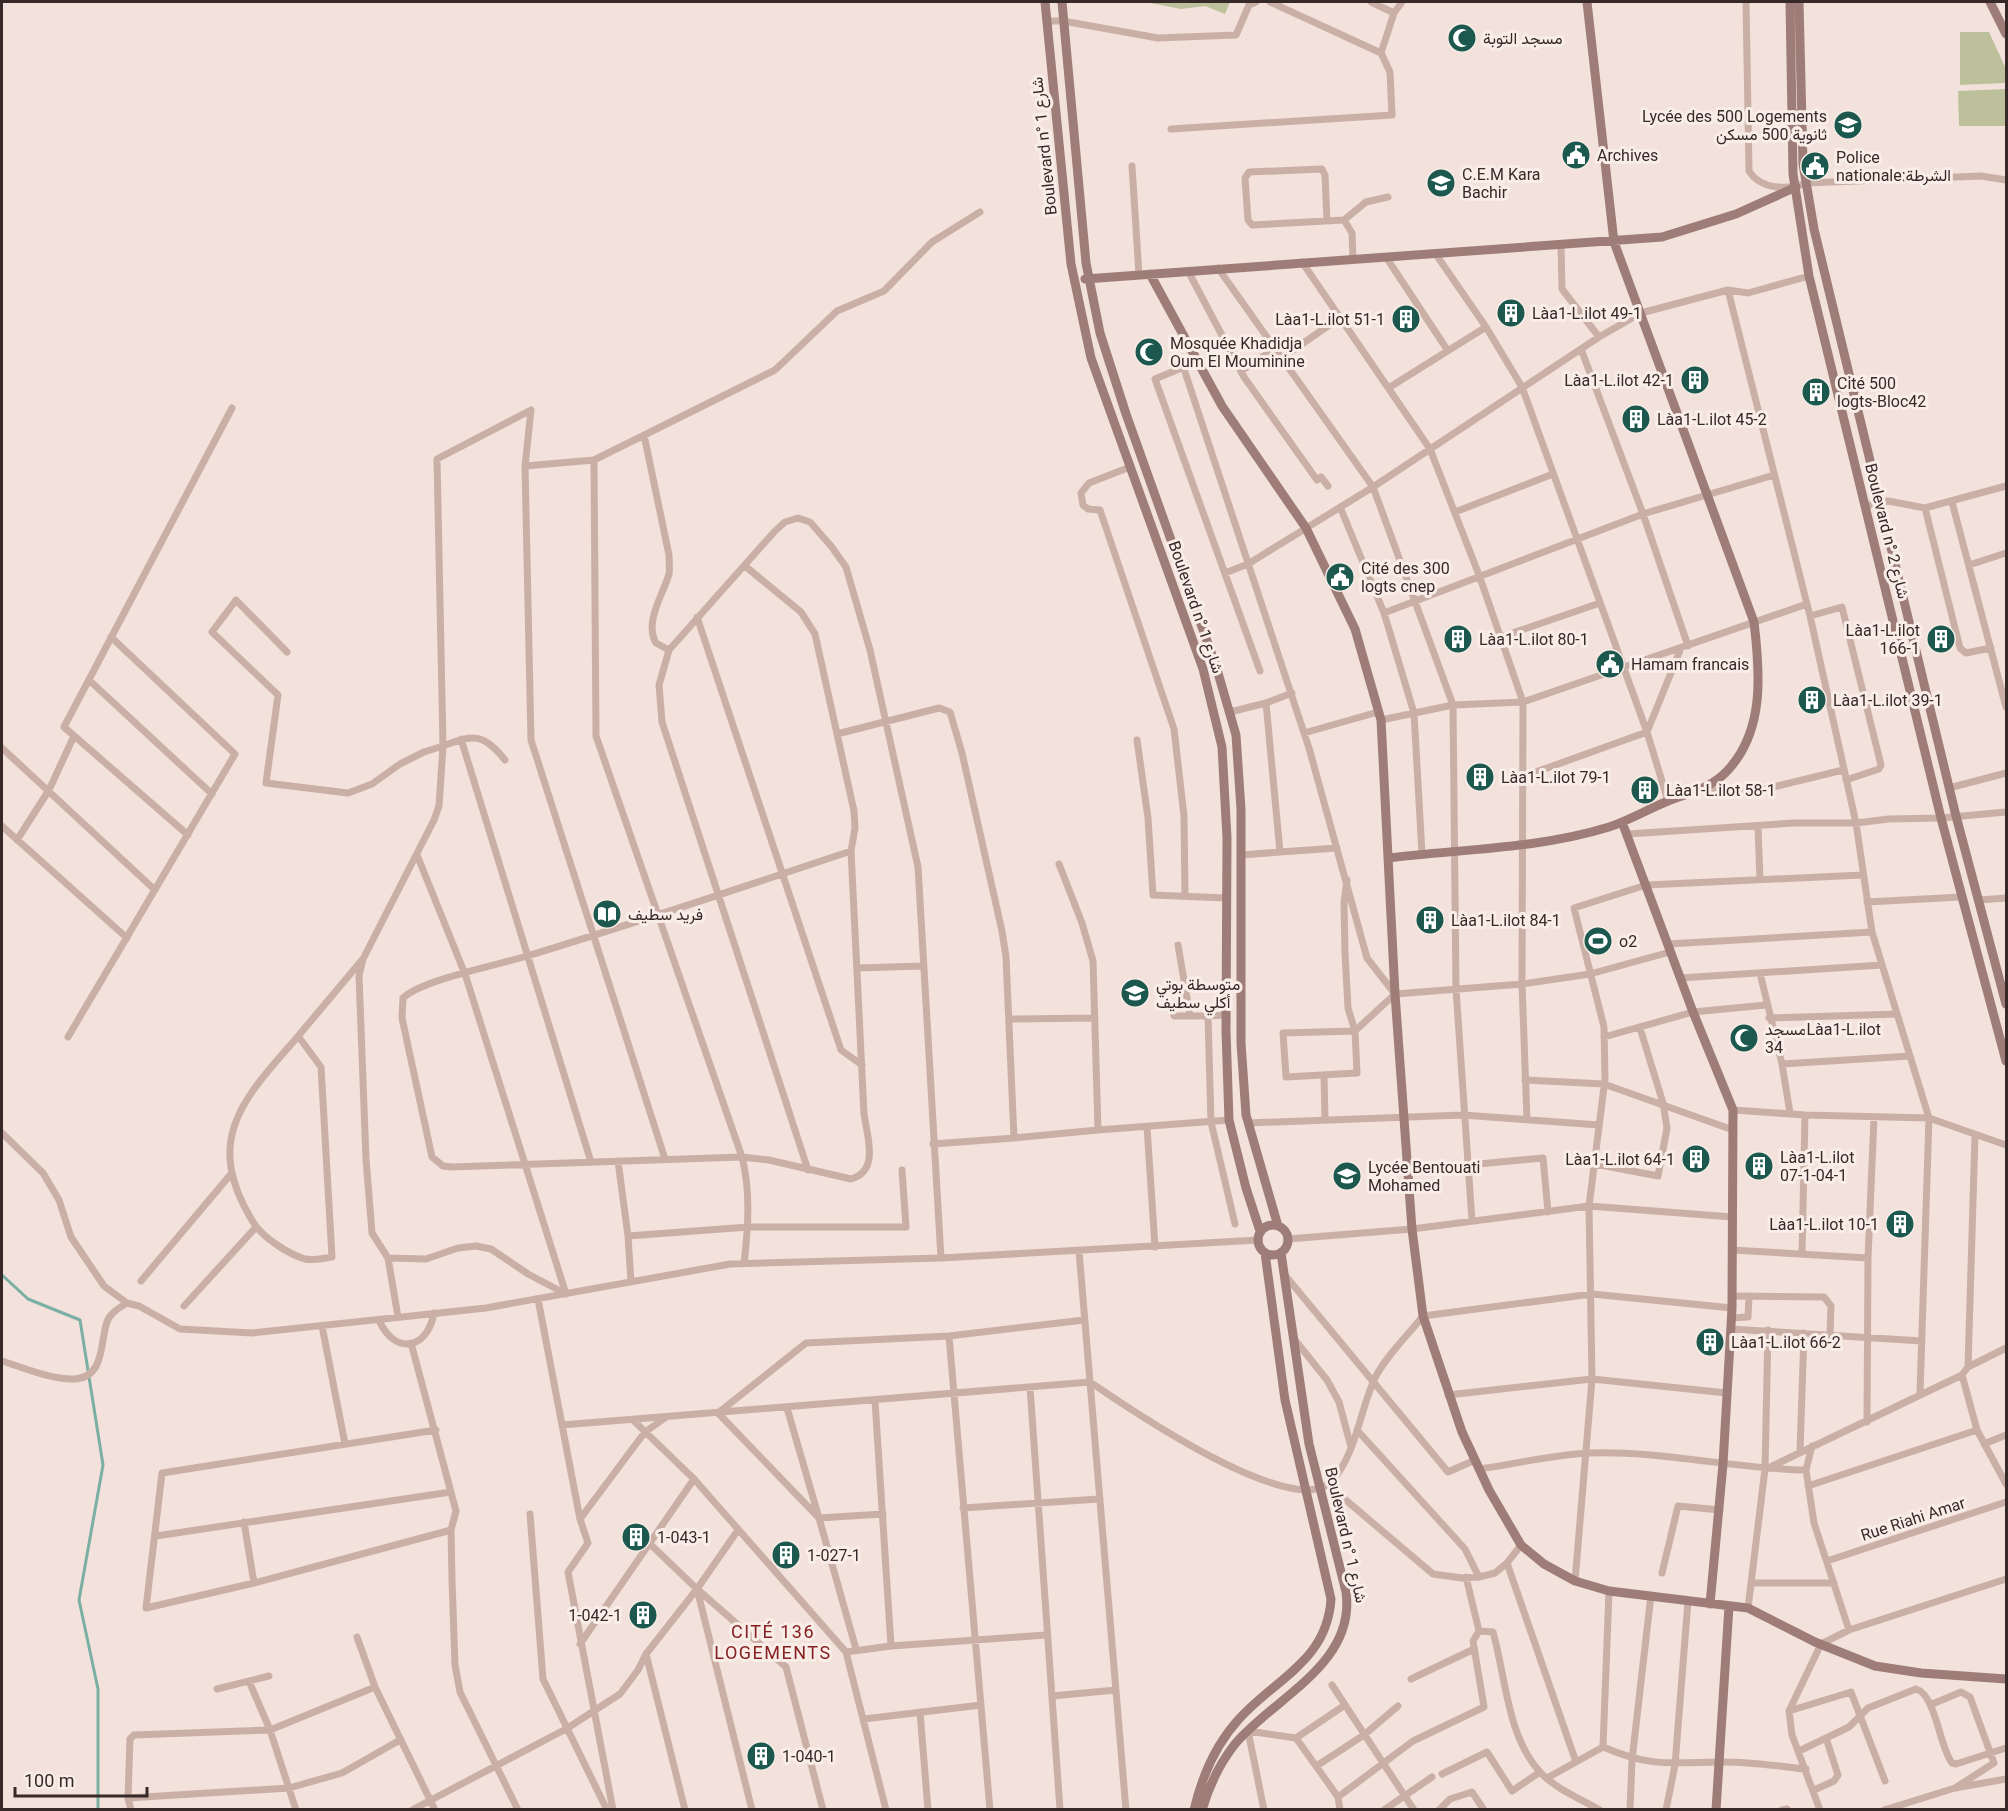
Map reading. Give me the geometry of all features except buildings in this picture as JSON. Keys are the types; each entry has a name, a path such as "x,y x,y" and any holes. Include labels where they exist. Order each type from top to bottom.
{"main road":[{"name":"Boulevard n° شارع 1","path":"1045,2 1074,280 1091,358 1203,669 1222,747 1225,790 1229,1120 1259,1236"},
{"name":"Boulevard n° شارع 1","path":"1062,2 1089,279 1108,364 1200,618 1236,735 1241,855 1241,1044 1248,1123 1278,1226"},
{"path":"1388,858 1453,853 1548,841 1622,822 1668,801 1702,790 1728,771 1743,749 1756,715 1759,684 1754,622 1704,494 1614,243 1587,2"},
{"name":"Boulevard n° شارع 2","path":"1790,2 1793,174 1809,276 1941,818 2007,1061"},
{"name":"Boulevard n° شارع 2","path":"1799,2 1803,164 1827,292 1949,789 2007,1004"},
{"path":"1990,2 2005,29"},
{"path":"1074,280 1302,262 1614,243 1662,237 1736,214 1796,187"},
{"path":"1150,274 1222,406 1306,528 1355,629 1379,716 1395,994 1412,1229 1423,1316 1448,1395 1477,1465 1521,1545 1545,1564 1575,1581 1609,1591 1748,1608 1821,1644 1875,1666 1921,1673 2007,1678"},
{"path":"1622,822 1680,978 1733,1110 1732,1308 1720,1510 1710,1604"},
{"path":"1268,1226 1278,1226 1288,1239 1281,1253 1273,1255 1265,1253 1259,1247 1259,1236 1268,1226"},
{"name":"Boulevard n° شارع 1","path":"1194,1809 1208,1767 1226,1735 1240,1718 1303,1663 1316,1648 1330,1615 1331,1599 1285,1400 1265,1253"},
{"name":"Boulevard n° شارع 1","path":"1203,1809 1209,1790 1225,1759 1248,1731 1322,1664 1348,1617 1346,1592 1325,1486 1309,1444 1291,1336 1281,1253"},
{"path":"1716,1809 1730,1606"}],"street":[{"path":"1046,21 1064,21 1158,38 1236,35 1249,5 1256,2"},
{"path":"1171,129 1392,115 1390,72 1381,53 1270,2"},
{"path":"1371,2 1394,13"},
{"path":"1381,53 1394,13 1402,2"},
{"path":"1746,2 1749,171 1755,181 1768,186 1796,187 1807,183 1981,176 2007,180"},
{"path":"1132,166 1139,274"},
{"path":"1327,221 1322,169 1249,172 1245,178 1248,220 1252,225 1327,221 1344,220 1366,202 1388,197"},
{"path":"525,466 594,460 775,370 837,311 884,291 933,242 980,212"},
{"path":"1344,220 1352,233 1353,259"},
{"path":"1561,245 1562,289 1599,337"},
{"path":"1435,254 1486,327 1522,387 1575,539 1647,732 1668,801"},
{"path":"1386,257 1448,351"},
{"path":"1302,262 1390,387 1430,449 1502,637 1522,702 1522,984 1527,1119"},
{"path":"1218,268 1373,487 1453,705 1456,989 1472,1221"},
{"path":"1188,271 1241,371 1317,480 1321,477 1328,486"},
{"path":"1225,573 1248,564 1373,487 1599,337 1641,314 1728,290 1748,293 1809,276"},
{"path":"1728,290 1810,616 1856,823 1872,932 1929,1118 1920,1393"},
{"path":"1283,357 1341,317"},
{"path":"1390,387 1486,327"},
{"path":"1241,371 1276,348"},
{"path":"1522,777 1647,732 1684,647 1643,514 1581,349"},
{"path":"1196,362 1184,369 1155,379 1260,670"},
{"path":"1184,369 1292,693 1347,880 1367,958 1395,994"},
{"path":"188,835 64,727 232,408"},
{"path":"298,1036 321,1067 332,1257 307,1260 286,1250 256,1227 237,1197 231,1174 230,1148 240,1107 257,1083 363,958 417,855 439,806 443,746 437,459 531,410 525,466 531,740 595,934 665,1159"},
{"path":"644,435 669,555 669,573 654,616 652,633 656,643 669,650"},
{"path":"594,460 596,736 742,1157 746,1172 748,1227 744,1264"},
{"path":"1130,467 1089,483 1081,493 1082,500 1088,509 1100,510 1173,729 1184,816 1185,896"},
{"path":"1455,512 1552,474"},
{"path":"1383,613 1417,602 1479,574 1643,514 1774,475"},
{"path":"1865,506 1906,502 1925,508 2007,486"},
{"path":"1952,502 2007,707"},
{"path":"1340,507 1383,613 1414,713 1422,854"},
{"path":"1925,508 1960,648 1966,653 1991,648"},
{"path":"808,1170 662,722 659,685 669,650 786,522 798,518 810,522 846,567 870,650 918,867 922,966 941,1258"},
{"path":"1969,565 2007,553"},
{"path":"745,566 801,612 810,624 819,645 854,811 855,828 851,851 864,1114 869,1141 868,1166 859,1177 851,1179 769,1160 742,1157 527,1165 443,1166 437,1163 429,1151 401,1007 403,998 418,987 527,956 851,851"},
{"path":"287,652 236,600 212,632 278,695 266,783 348,793 372,784 400,764 424,752 471,736 483,738 505,760"},
{"path":"1502,637 1600,603"},
{"path":"1304,733 1379,716 1414,713 1453,705 1522,702 1807,604"},
{"path":"1810,616 1842,607 1881,765 1879,769 1846,780"},
{"path":"697,617 841,1050 862,1065"},
{"path":"68,1037 235,754 111,638"},
{"path":"89,680 212,794"},
{"path":"1230,712 1266,703 1292,693"},
{"path":"1266,703 1280,852"},
{"path":"837,734 939,708 950,712 967,772 1002,931 1009,1019 1014,1138"},
{"path":"17,840 49,790 74,736"},
{"path":"461,739 591,1162"},
{"path":"1137,740 1148,818 1153,895 1226,898"},
{"path":"2,748 155,890"},
{"path":"1702,790 1757,791 1843,770"},
{"path":"1949,789 2007,773"},
{"path":"1628,834 1758,828 1794,823 1856,823 2007,812"},
{"path":"1758,828 1760,879"},
{"path":"2,830 17,840 127,938"},
{"path":"1241,855 1337,848"},
{"path":"417,855 465,974 566,1294"},
{"path":"1059,864 1093,961 1098,1130"},
{"path":"1575,1581 1592,1379 1589,1206 1604,1084 1604,1027 1574,908 1646,885 1862,875"},
{"path":"1347,880 1345,953 1348,1008 1355,1031 1357,1073 1286,1077 1283,1033 1355,1031 1395,994 1522,984 1590,974 1669,948 1872,932"},
{"path":"1867,902 1961,897"},
{"path":"1978,900 2007,898"},
{"path":"1178,945 1190,1016"},
{"path":"363,958 359,976 366,1159 372,1233 388,1258 398,1317"},
{"path":"1680,978 1882,965"},
{"path":"858,968 922,966"},
{"path":"1760,973 1769,1018 1782,1064 1790,1113"},
{"path":"1604,1037 1693,1011 1766,1005"},
{"path":"1171,1006 1174,1016 1226,1015"},
{"path":"1769,1018 1897,1014"},
{"path":"1208,1016 1211,1122 1235,1224"},
{"path":"1009,1019 1093,1018"},
{"path":"1594,1164 1658,1176 1667,1128 1664,1103 1640,1028"},
{"path":"1782,1064 1910,1056"},
{"path":"1324,1075 1325,1120"},
{"path":"1525,1080 1604,1084 1664,1103 1733,1130"},
{"path":"1733,1110 1805,1115 1929,1118 2007,1145"},
{"path":"1248,1123 1464,1115 1599,1125"},
{"path":"1802,1254 1805,1115"},
{"path":"1867,1422 1868,1258 1874,1117"},
{"path":"933,1144 1229,1120"},
{"path":"1147,1127 1155,1247"},
{"path":"2,1133 43,1173 58,1200 71,1237 104,1286 127,1303 139,1306 180,1329 200,1332 252,1333 379,1320 538,1299 744,1264 941,1258 1155,1247 1259,1236"},
{"path":"1968,1367 1976,1135"},
{"path":"1468,1166 1543,1158 1548,1212"},
{"path":"618,1161 628,1236 631,1282"},
{"path":"628,1236 748,1227 906,1227 902,1170"},
{"path":"141,1281 231,1174"},
{"path":"1288,1239 1412,1229 1589,1206 1732,1217"},
{"path":"184,1306 256,1227"},
{"path":"388,1258 426,1259 458,1248 476,1246 491,1249 528,1274 566,1294"},
{"path":"1732,1250 1868,1258"},
{"path":"1079,1251 1126,1809"},
{"path":"1283,1272 1373,1384 1448,1472 1477,1465 1587,1453 1655,1456 1765,1469 1806,1470"},
{"path":"562,1425 1090,1382 1133,1411 1230,1467 1262,1482 1307,1490 1325,1486 1334,1479 1351,1447 1376,1376 1423,1316 1592,1294 1732,1308"},
{"path":"1732,1296 1824,1297 1831,1306 1830,1334"},
{"path":"1731,1323 1748,1317 1749,1296"},
{"path":"538,1299 580,1519 588,1543 568,1572 613,1809"},
{"path":"2,1362 55,1376 77,1379 96,1367 103,1349 107,1321 116,1310 127,1303"},
{"path":"379,1320 386,1335 401,1344 411,1343 418,1342 430,1330 434,1313"},
{"path":"718,1413 806,1343 948,1336 1084,1320"},
{"path":"1731,1323 1768,1330 1922,1341"},
{"path":"322,1326 345,1444"},
{"path":"1748,1608 1765,1469 1768,1330"},
{"path":"1800,1451 1804,1333"},
{"path":"948,1336 990,1809"},
{"path":"1291,1336 1327,1380 1339,1402 1351,1447"},
{"path":"411,1343 456,1512 452,1530 455,1665 460,1692 518,1809"},
{"path":"1765,1469 1867,1422 1920,1393 1962,1375 1968,1367 2007,1348"},
{"path":"1962,1375 1977,1430 2007,1484"},
{"path":"1448,1395 1592,1379 1727,1393"},
{"path":"1030,1387 1060,1809"},
{"path":"875,1401 891,1646"},
{"path":"787,1408 856,1649"},
{"path":"718,1413 819,1518 883,1514"},
{"path":"580,1519 645,1432 666,1417"},
{"path":"633,1420 693,1479 846,1652 886,1809"},
{"path":"436,1430 162,1473 146,1608 254,1583 452,1530"},
{"path":"1357,1430 1465,1549 1479,1577"},
{"path":"1808,1486 1977,1430"},
{"path":"1984,1444 2007,1435"},
{"path":"1812,1446 1806,1470 1814,1522 1849,1630"},
{"path":"580,1644 693,1479"},
{"path":"1325,1486 1433,1574 1466,1578 1494,1573 1507,1563 1521,1545"},
{"path":"156,1536 451,1492"},
{"path":"963,1508 1039,1505 1100,1499"},
{"name":"Rue Riahi Amar","path":"1827,1561 2007,1502"},
{"path":"1662,1573 1678,1506 1720,1510"},
{"path":"530,1514 540,1664 543,1679 608,1809"},
{"path":"244,1522 254,1583"},
{"path":"412,1809 497,1767 566,1729 620,1694 638,1670 646,1654 697,1589 738,1530"},
{"path":"649,1543 697,1589 786,1667 823,1809"},
{"path":"1507,1563 1576,1762"},
{"path":"1338,1797 1413,1741 1484,1707 1473,1641 1479,1631 1466,1578"},
{"path":"1820,1809 1792,1735 1789,1711 1821,1644 1849,1630 2007,1579"},
{"path":"1751,1582 1834,1583"},
{"path":"697,1589 752,1809"},
{"path":"1603,1747 1609,1591"},
{"path":"1630,1809 1632,1760 1651,1595"},
{"path":"1666,1809 1675,1765 1688,1601"},
{"path":"1479,1631 1493,1632 1515,1729 1540,1772 1600,1809"},
{"path":"846,1652 891,1646 1046,1635"},
{"path":"357,1637 375,1687 435,1809"},
{"path":"1411,1679 1474,1649"},
{"path":"646,1654 685,1809"},
{"path":"217,1689 269,1676"},
{"path":"249,1681 270,1730 296,1809"},
{"path":"1332,1685 1414,1809"},
{"path":"131,1809 128,1798 130,1739 134,1735 270,1730 375,1687"},
{"path":"1799,1751 1850,1727 1868,1708 1916,1689 1924,1693 1930,1705 1952,1763 1956,1764 2007,1748"},
{"path":"1052,1696 1116,1690"},
{"path":"1789,1711 1846,1692 1854,1695 1885,1781"},
{"path":"1930,1705 1961,1692 1970,1697 1994,1763 1955,1788"},
{"path":"864,1719 981,1705"},
{"path":"1264,1809 1248,1731 1296,1738 1345,1705"},
{"path":"1318,1765 1364,1735 1398,1706"},
{"path":"920,1712 928,1809"},
{"path":"1296,1738 1318,1765 1338,1797 1340,1809"},
{"path":"1814,1790 1834,1781 1838,1776 1826,1738"},
{"path":"128,1798 289,1788 342,1773 400,1740"},
{"path":"1547,1778 1603,1747"},
{"path":"1603,1747 1632,1760 1675,1765 1718,1762 1806,1769"},
{"path":"1442,1774 1487,1752 1512,1791 1540,1772"},
{"path":"1990,1767 1995,1782"},
{"path":"1384,1809 1432,1777"},
{"path":"1884,1809 1955,1788 2007,1779"},
{"path":"1439,1809 1450,1799 1472,1792 1484,1809"},
{"path":"1782,1809 1787,1809"}],"green space":[{"path":"1145,2 1230,2 1225,14 1205,6 1181,9"},
{"path":"1960,32 1989,32 2006,69 2006,83 1960,85"},
{"path":"2006,89 2006,126 1959,126 1958,91"}],"waterway":[{"path":"2,1275 28,1299 80,1320 103,1465 79,1600 98,1689 98,1810"}],"place":[{"name":"مسجد التوبة","path":"1462,38"},
{"name":"Lycée des 500 Logements ثانوية 500 مسكن","path":"1848,125"},
{"name":"Archives","path":"1576,155"},
{"name":"Police nationale:الشرطة","path":"1815,166"},
{"name":"C.E.M Kara Bachir","path":"1441,183"},
{"name":"Làa1-L.ilot 49-1","path":"1511,313"},
{"name":"Làa1-L.ilot 51-1","path":"1406,319"},
{"name":"Mosquée Khadidja Oum El Mouminine","path":"1149,352"},
{"name":"Làa1-L.ilot 42-1","path":"1695,380"},
{"name":"Cité 500 logts-Bloc42","path":"1816,392"},
{"name":"Làa1-L.ilot 45-2","path":"1636,419"},
{"name":"Cité des 300 logts cnep","path":"1340,577"},
{"name":"Làa1-L.ilot 80-1","path":"1458,639"},
{"name":"Làa1-L.ilot 166-1","path":"1941,639"},
{"name":"Hamam francais","path":"1610,664"},
{"name":"Làa1-L.ilot 39-1","path":"1812,700"},
{"name":"Làa1-L.ilot 79-1","path":"1480,777"},
{"name":"Làa1-L.ilot 58-1","path":"1645,790"},
{"name":"فريد سطيف","path":"607,914"},
{"name":"Làa1-L.ilot 84-1","path":"1430,920"},
{"name":"o2","path":"1598,941"},
{"name":"متوسطة بوتي أكلي سطيف","path":"1135,993"},
{"name":"مسجدLàa1-L.ilot 34","path":"1744,1038"},
{"name":"Làa1-L.ilot 64-1","path":"1696,1159"},
{"name":"Làa1-L.ilot 07-1-04-1","path":"1759,1166"},
{"name":"Lycée Bentouati Mohamed","path":"1347,1176"},
{"name":"Làa1-L.ilot 10-1","path":"1900,1224"},
{"name":"Làa1-L.ilot 66-2","path":"1710,1342"},
{"name":"1-043-1","path":"636,1537"},
{"name":"1-027-1","path":"786,1555"},
{"name":"1-042-1","path":"643,1615"},
{"name":"1-040-1","path":"761,1756"}],"district":[{"name":"CITÉ 136 LOGEMENTS","path":"773,1641"}]}
